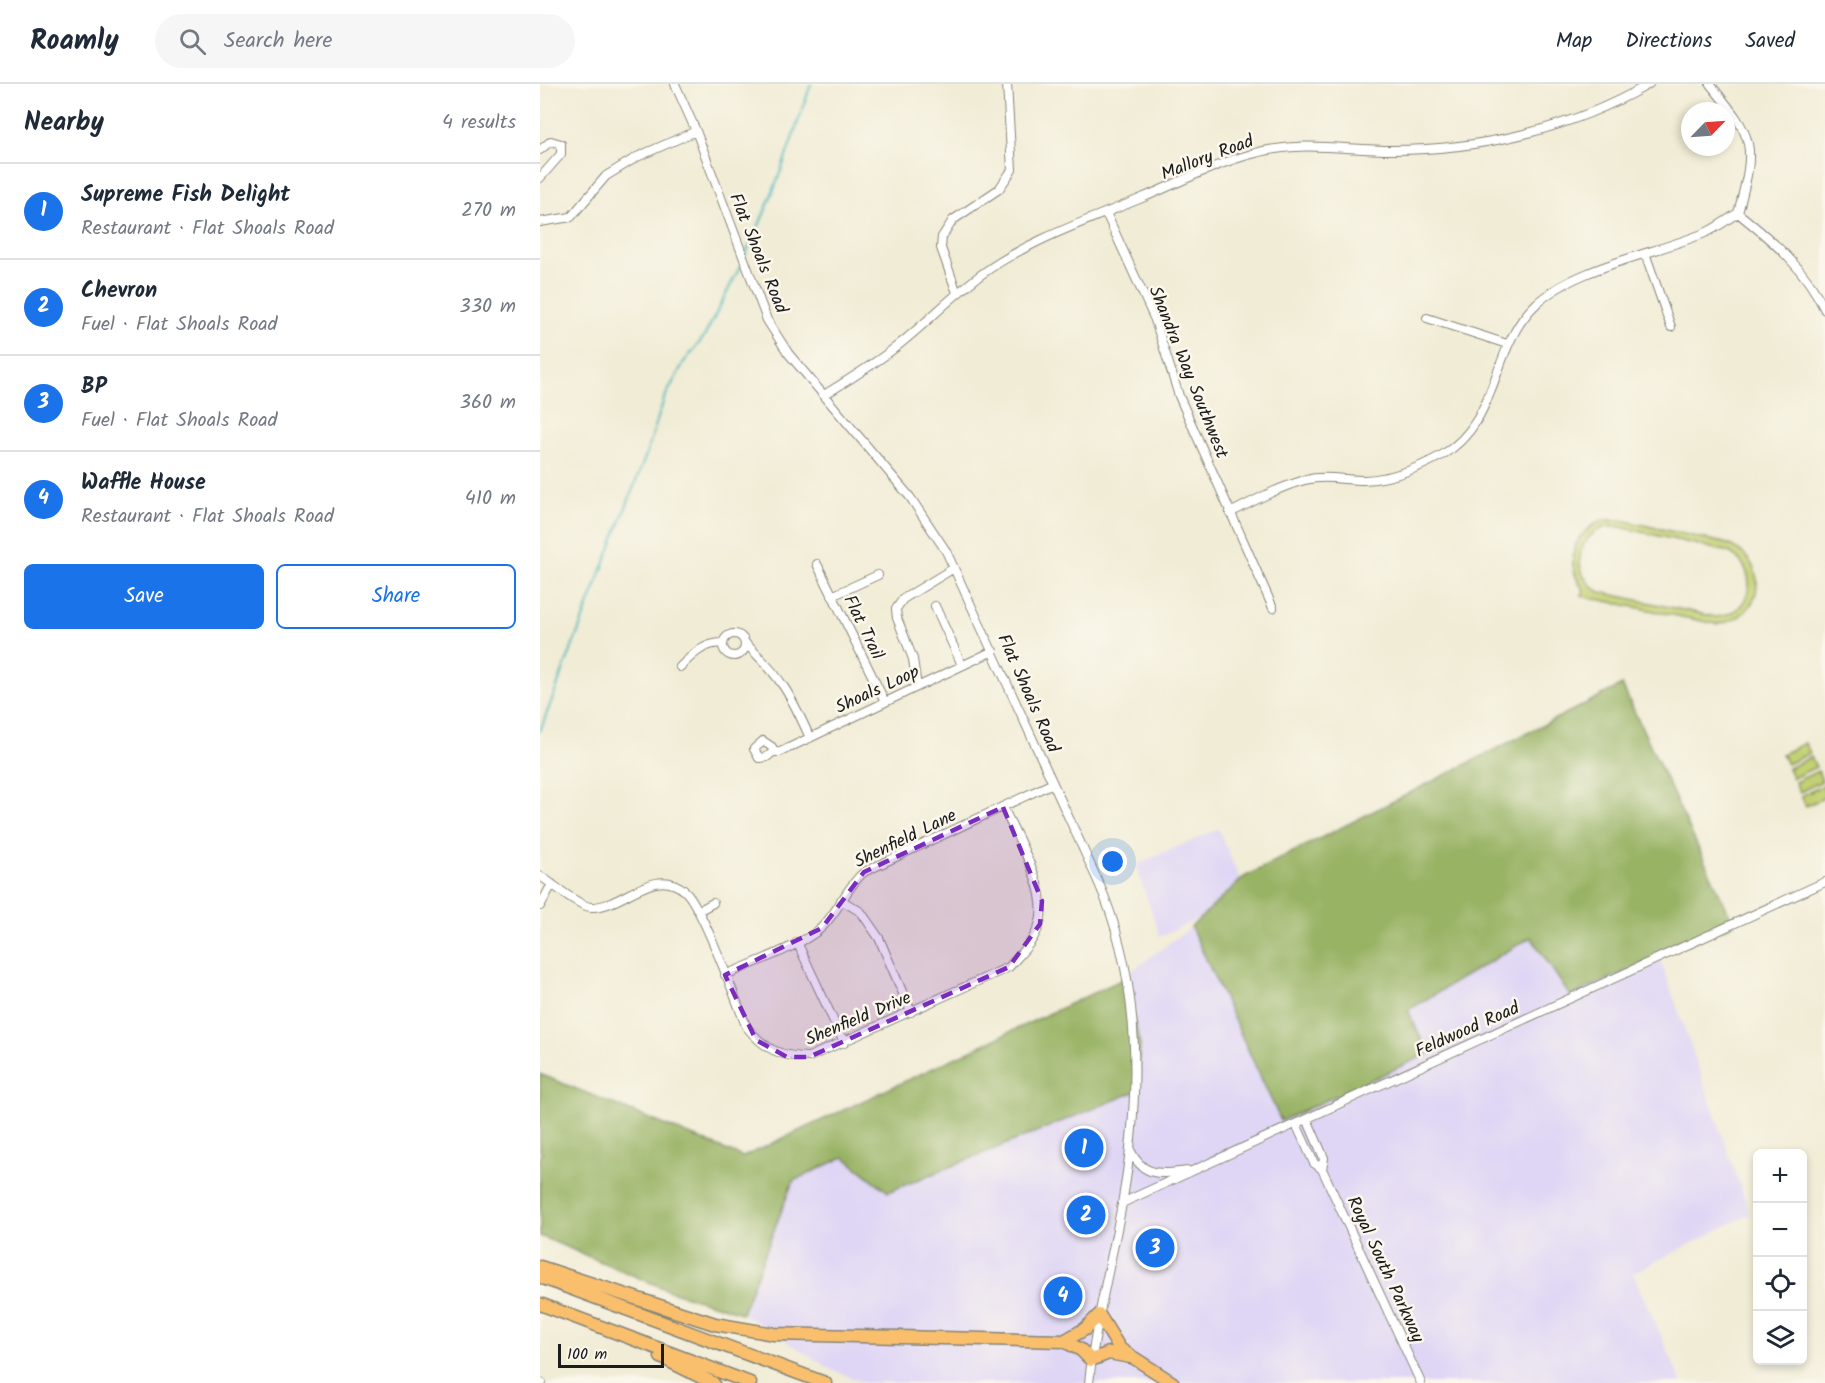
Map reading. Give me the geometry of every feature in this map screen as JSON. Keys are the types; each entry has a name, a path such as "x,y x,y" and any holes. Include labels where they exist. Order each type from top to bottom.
{"highway":[{"path":"540,1267 715,1324 774,1334 1064,1341 1081,1350 1091,1360 1109,1353 1130,1357"},
{"path":"540,1277 825,1383"},
{"path":"540,1304 750,1383"},
{"path":"1064,1341 1085,1329 1099,1315 1120,1348 1130,1357 1173,1383"},
{"path":"610,1331 713,1383"}],"street":[{"name":"Flat Shoals Road","path":"675,84 696,131 767,320 788,353 910,496 954,568 1100,886 1119,944 1128,987 1135,1053 1129,1149 1122,1203 1099,1315 1089,1383"},
{"path":"957,293 941,248 942,237 953,220 999,189 1012,170 1007,84"},
{"name":"Mallory Road","path":"824,395 893,350 957,293 985,272 1029,247 1234,160 1270,149 1310,145 1390,150 1432,149 1472,144 1553,126 1580,117 1621,100 1649,84"},
{"path":"1230,513 1305,480 1381,478 1443,455 1464,438 1481,415 1508,344 1526,315 1552,292 1645,253 1708,232 1738,213 1749,174 1750,157 1747,138 1735,115 1710,84"},
{"path":"540,222 571,217 606,176 637,157 696,131"},
{"path":"540,150 551,141 561,144 561,154 540,178"},
{"name":"Shandra Way Southwest","path":"1106,213 1155,320 1179,396 1273,608"},
{"path":"1738,213 1780,247 1801,269 1825,310"},
{"path":"1645,253 1671,327"},
{"path":"1427,318 1508,344"},
{"name":"Flat Trail","path":"817,564 885,702"},
{"path":"917,687 913,659 897,618 896,609 903,599 954,568"},
{"path":"832,596 878,575"},
{"path":"935,606 962,665"},
{"path":"680,667 693,653 708,645 723,643 727,637 734,634 741,636 745,643 774,670 790,694 810,738"},
{"path":"723,643 727,653 736,656 744,650 745,643"},
{"name":"Shoals Loop","path":"773,752 780,752 993,651"},
{"name":"Shenfield Lane","path":"725,975 822,928 853,881 864,872 1053,783"},
{"name":"Shenfield Drive","path":"540,876 588,907 607,905 659,881 673,884 686,892 698,911 746,1026 767,1048 787,1057 809,1057 1009,967 1030,943 1040,924 1042,901 1003,807"},
{"name":"Feldwood Road","path":"1122,1203 1825,882"},
{"path":"540,906 552,884"},
{"path":"841,900 861,912 879,938 911,1012"},
{"path":"698,911 713,903"},
{"path":"797,942 844,1043"},
{"name":"Royal South Parkway","path":"1307,1119 1324,1158 1322,1169"},
{"name":"Royal South Parkway","path":"1296,1124 1314,1163 1322,1169 1421,1383"},
{"path":"1129,1149 1135,1161 1144,1170 1161,1174 1195,1170"}],"highlighted area":[{"path":"1003,807 1042,901 1040,924 1009,967 809,1057 787,1057 756,1040 725,975 822,928 864,872"}],"shaded area":[{"path":"1218,829 1281,971 1229,996 1197,919 1160,937 1136,865"},
{"path":"1191,927 1281,1121 1428,1054 1408,1010 1531,936 1660,959 1750,1214 1633,1273 1682,1383 864,1383 830,1369 742,1313 793,1181 844,1157 1140,1044 1122,978"}],"green space":[{"path":"1605,520 1621,520 1724,543 1739,551 1750,561 1756,574 1757,588 1753,601 1745,612 1733,620 1716,624 1582,596 1584,590 1574,570 1573,559 1579,540 1594,525","holes":["1606,527 1620,527 1729,552 1746,569 1749,580 1745,600 1728,614 1716,617 1600,592 1584,576 1580,557 1582,548 1595,532"]},
{"path":"1622,685 1734,924 1570,996 1531,937 1408,1010 1428,1054 1281,1121 1191,927 1244,877"},
{"path":"1805,743 1810,753 1787,764 1782,754"},
{"path":"1811,757 1816,767 1793,778 1788,768"},
{"path":"1818,771 1822,781 1800,792 1795,782"},
{"path":"1824,785 1825,797 1806,806 1801,796"},
{"path":"1123,979 1140,1044 1137,1091 888,1192 844,1157 793,1181 742,1313 670,1291 540,1236 540,1155 543,1153 540,1151 540,1074 743,1157"}],"waterway":[{"path":"745,255 773,192 811,84"},
{"path":"540,731 646,455 664,399 684,362 704,337 742,263"}],"place":[{"name":"Supreme Fish Delight","path":"1084,1148"},
{"name":"Chevron","path":"1086,1215"},
{"name":"BP","path":"1155,1248"},
{"name":"Waffle House","path":"1063,1296"}]}
